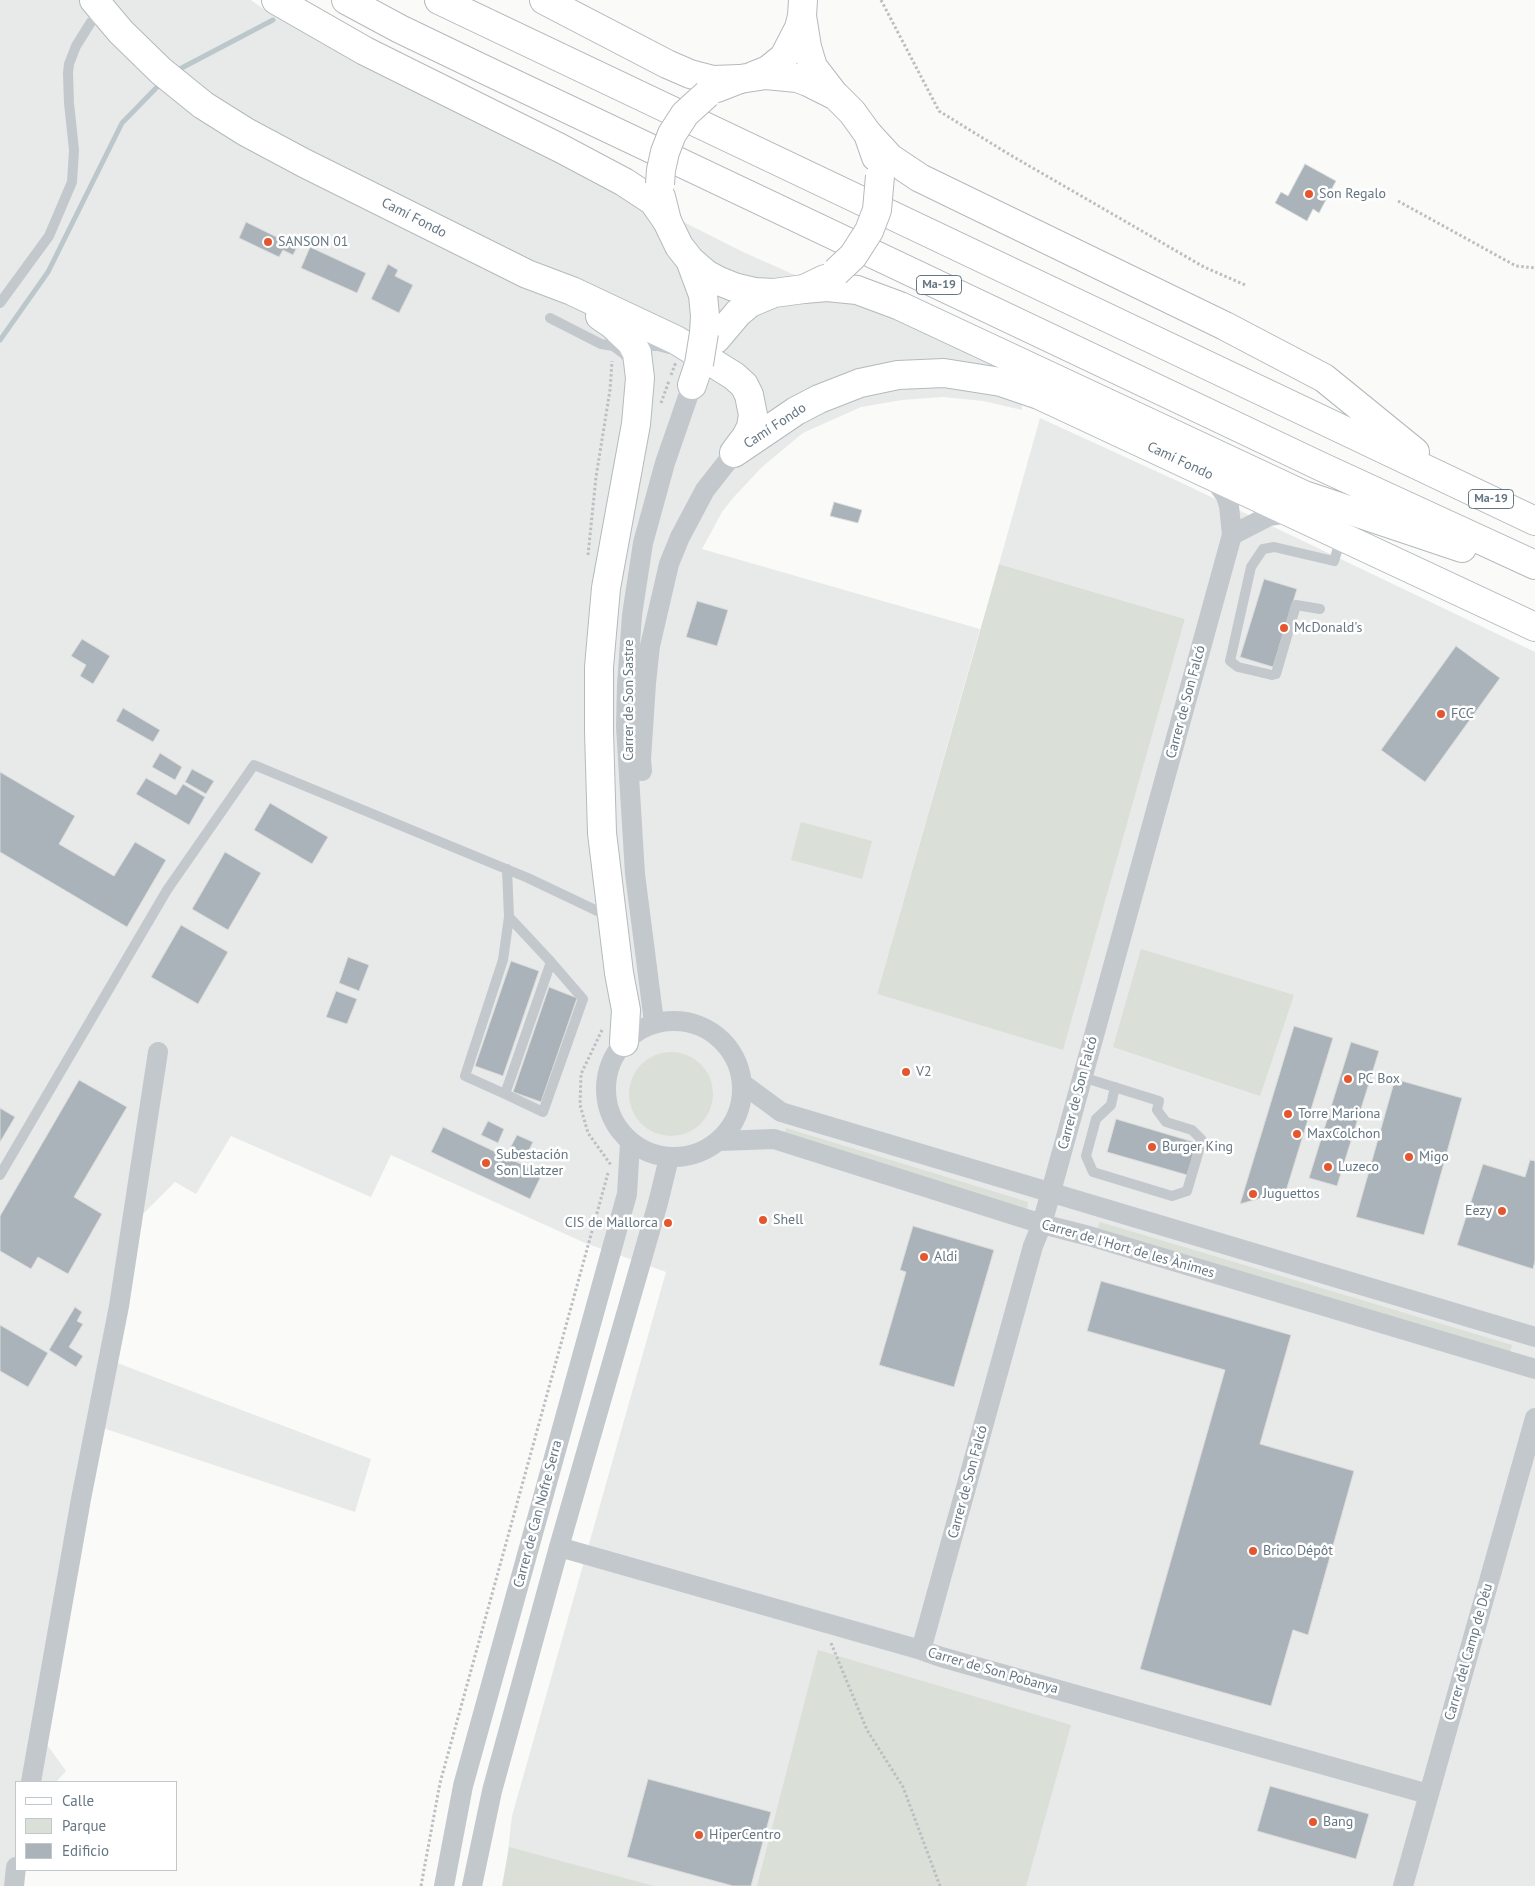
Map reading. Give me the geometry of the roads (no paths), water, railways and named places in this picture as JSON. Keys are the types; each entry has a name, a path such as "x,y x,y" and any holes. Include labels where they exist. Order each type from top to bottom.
{"main road":[{"path":"276,0 365,51 624,182 653,201 667,221"},
{"name":"Ma-19","path":"346,0 478,68 1322,467 1535,565"},
{"name":"Ma-19","path":"439,0 1535,521"},
{"path":"544,0 690,74 712,80 766,75 797,78 815,84 836,96"},
{"name":"Camí Fondo","path":"99,6 144,55 203,105 266,144 527,274 572,291 676,340 704,372 734,376 744,385 752,406 751,427 734,453"},
{"path":"803,8 807,47 813,67 826,85 852,112 868,134 890,158 920,178 1209,318 1324,378 1447,478"},
{"path":"774,294 734,288 706,274 690,260 679,246 662,206 660,170 664,152 672,134 685,114 707,94 746,77 768,70 784,57 795,37 803,8"},
{"path":"804,289 836,272 853,256 870,231 877,210 880,176 876,154 868,134"},
{"path":"640,378 648,359 655,353 674,351 704,372 710,336 705,316 703,295 690,260"},
{"path":"527,274 568,300 604,318 623,333 623,347 640,364 636,424 604,603 599,685 602,833 619,973 626,1010 614,1034"},
{"path":"710,336 750,303 774,294 827,287 857,290 900,306 1304,495 1535,572"},
{"name":"Camí Fondo","path":"734,453 783,418 819,399 843,388 879,378 898,375 944,373 1001,382 1032,392 1535,627"}],"street":[{"name":"Carrer de Son Sastre","path":"654,1022 635,874 626,727 632,615 643,543 650,514 675,431 704,372"},
{"path":"635,874 647,860 641,758 646,683 653,626 669,564 680,537 705,490 734,453"},
{"path":"1203,471 1216,482 1226,496 1232,535 1274,515 1301,518"},
{"name":"Carrer de Son Falcó","path":"921,1650 1033,1246 1042,1224 1232,535"},
{"path":"654,1022 686,1022 707,1029 725,1043 737,1062 743,1084 741,1105 733,1125 720,1141 704,1151 687,1157 669,1158 655,1156 642,1150 630,1142 615,1126 607,1105 605,1082 611,1060 614,1034 654,1022"},
{"path":"31,1781 81,1499 119,1306 158,1052"},
{"path":"743,1084 781,1112 1535,1337"},
{"name":"Carrer de l'Hort de les Ànimes","path":"720,1141 774,1139 1042,1224 1089,1236 1535,1369"},
{"name":"Carrer de Can Nofre Serra","path":"444,1886 463,1786 627,1194 630,1142"},
{"name":"Carrer de Can Nofre Serra","path":"472,1886 492,1791 559,1547 658,1203 669,1158"},
{"name":"Carrer del Camp de Déu","path":"1403,1886 1535,1418"},
{"name":"Carrer de Son Pobanya","path":"559,1547 1428,1794"},
{"path":"14,1886 16,1871"}],"lane":[{"path":"0,302 49,236 72,182 74,150 69,103 69,64 76,46 99,6"},
{"path":"550,318 601,344 623,347 658,346 674,351"},
{"path":"621,505 620,460 632,376 629,361 624,354 623,347"},
{"path":"1320,609 1296,605 1276,674 1272,675 1238,668 1230,661 1251,567 1263,549 1274,547 1334,561 1341,537"},
{"path":"0,1176 167,890 254,765 507,869 613,919"},
{"path":"507,869 509,917 503,960 465,1076 543,1112 583,999 509,917"},
{"path":"505,1094 551,962"},
{"path":"1082,1078 1115,1087 1159,1101 1157,1110 1166,1122 1192,1130 1202,1140 1187,1191 1172,1196 1093,1172 1086,1156 1096,1119 1111,1106 1115,1087"}],"waterway":[{"path":"174,72 273,20"},
{"path":"0,340 48,272 122,123 162,82"}],"place":[{"name":"Son Regalo","path":"1309,194"},
{"name":"SANSON 01","path":"268,242"},
{"name":"McDonald's","path":"1284,628"},
{"name":"FCC","path":"1441,714"},
{"name":"V2","path":"906,1072"},
{"name":"PC Box","path":"1348,1079"},
{"name":"Torre Mariona","path":"1288,1114"},
{"name":"MaxColchon","path":"1297,1134"},
{"name":"Burger King","path":"1152,1147"},
{"name":"Migo","path":"1409,1157"},
{"name":"Subestación Son Llatzer","path":"486,1163"},
{"name":"Luzeco","path":"1328,1167"},
{"name":"Juguettos","path":"1253,1194"},
{"name":"Eezy","path":"1502,1211"},
{"name":"Shell","path":"763,1220"},
{"name":"CIS de Mallorca","path":"668,1223"},
{"name":"Aldi","path":"924,1257"},
{"name":"Brico Dépôt","path":"1253,1551"},
{"name":"Bang","path":"1313,1822"},
{"name":"HiperCentro","path":"699,1835"}]}
